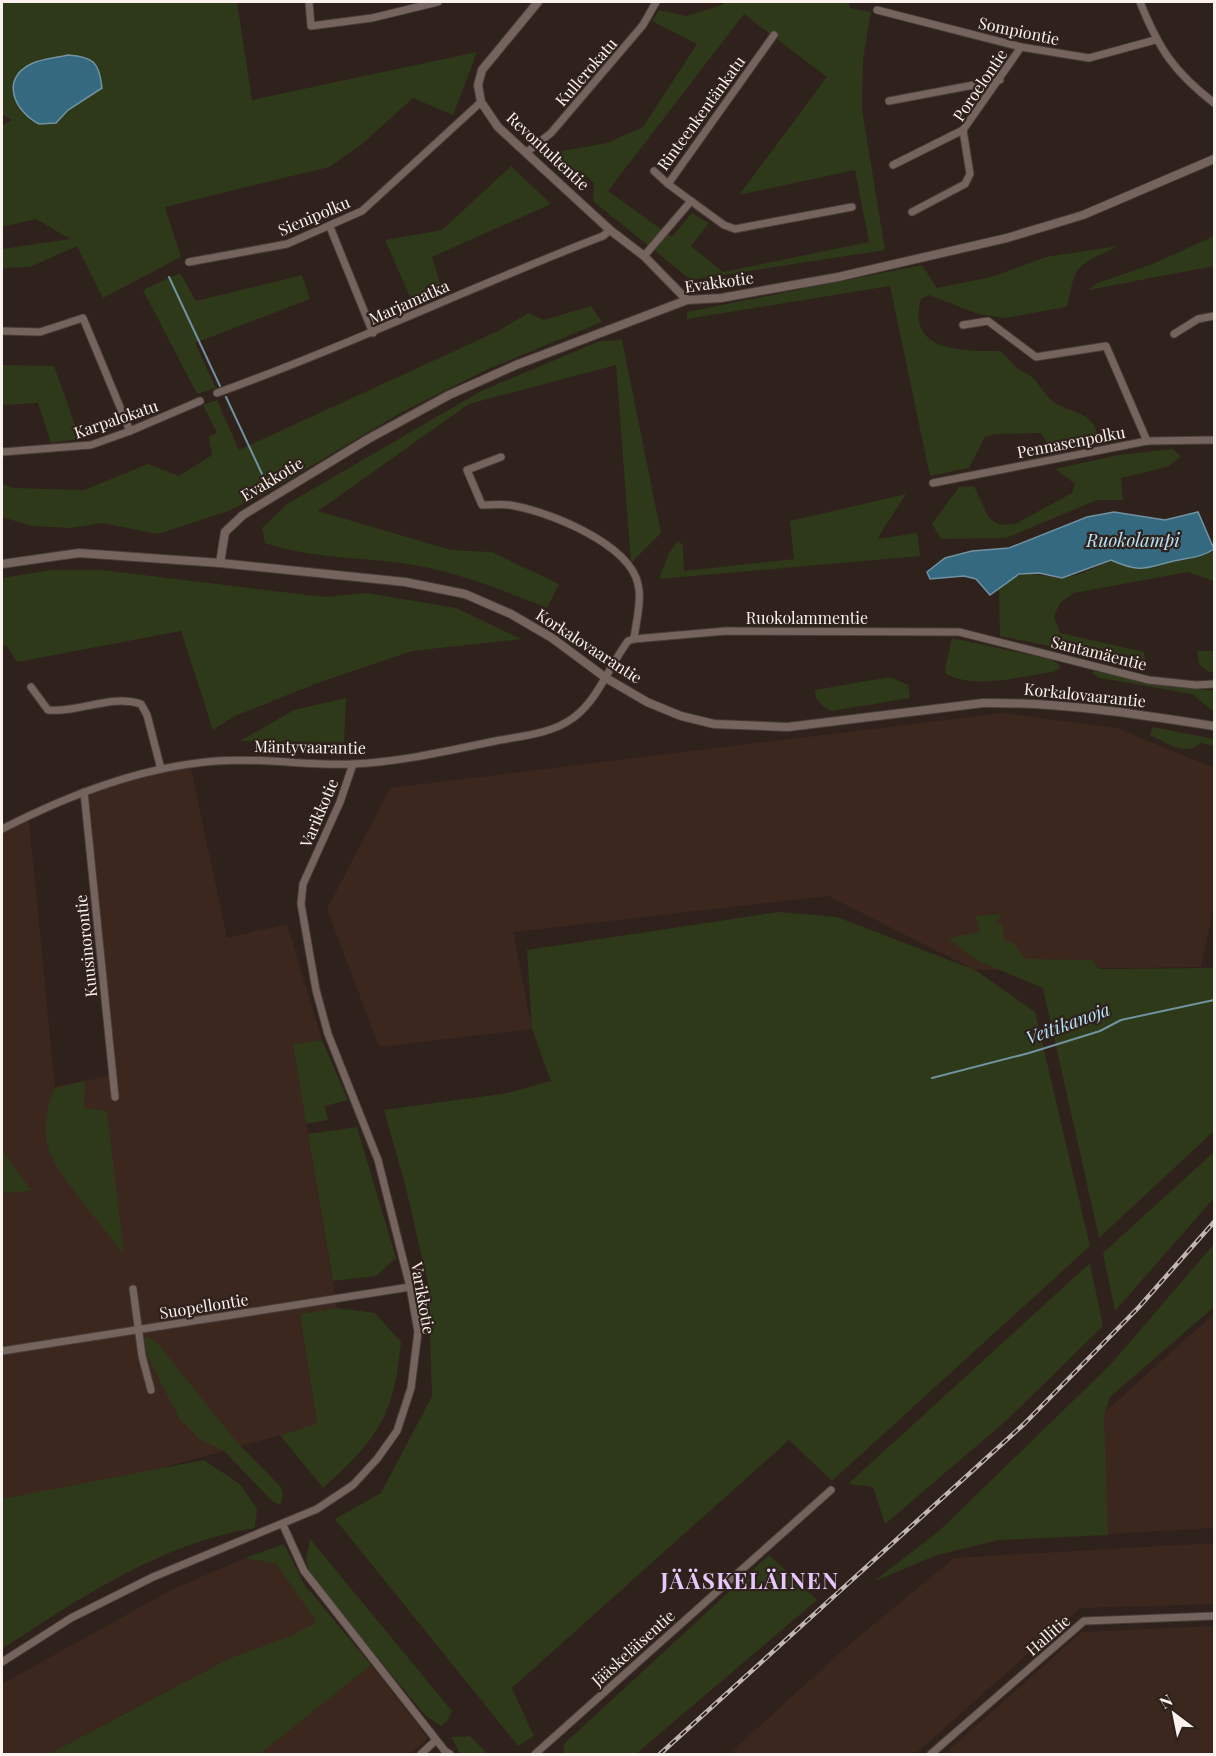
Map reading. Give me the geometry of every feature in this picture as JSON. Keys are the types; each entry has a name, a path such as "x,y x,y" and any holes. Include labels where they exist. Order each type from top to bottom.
{"street":[{"path":"309,2 311,26 372,18 438,2"},
{"path":"481,102 478,85 482,70 538,2"},
{"name":"Kullerokatu","path":"527,152 551,134 644,25 656,2"},
{"path":"1140,2 1155,40 1189,83 1215,103"},
{"name":"Sompiontie","path":"877,10 1021,47 1089,58 1155,40"},
{"name":"Rinteenkentänkatu","path":"774,35 668,183 724,225 735,229 852,207"},
{"name":"Poroelontie","path":"912,212 965,184 970,174 963,130 1021,47"},
{"path":"889,101 1000,80"},
{"name":"Revontultentie","path":"481,102 498,127 610,230 644,256 687,300"},
{"name":"Sienipolku","path":"189,262 261,251 330,227 362,212 481,102"},
{"path":"893,165 963,130"},
{"name":"Evakkotie","path":"220,563 225,532 243,515 368,439 449,395 516,365 687,300 721,298 838,277 1007,238 1083,215 1215,159"},
{"path":"654,171 668,183"},
{"path":"644,256 691,201"},
{"path":"330,227 373,333"},
{"name":"Marjamatka","path":"217,393 373,333 603,236 610,230"},
{"path":"1174,334 1198,319 1215,316"},
{"path":"2,331 40,332 83,318 130,431"},
{"path":"963,325 988,321 1036,357 1106,346 1147,441"},
{"name":"Karpalokatu","path":"2,452 78,447 130,431 200,401"},
{"name":"Pennasenpolku","path":"933,483 1147,441 1215,440"},
{"path":"501,457 467,470 482,505 508,505 533,510 582,531 612,548 631,569 638,584 634,639"},
{"name":"Korkalovaarantie","path":"2,564 79,553 220,563 405,582 465,594 511,614 552,638 606,678 647,702 681,716 714,724 788,726 983,703 1014,702 1078,705 1197,723 1215,728"},
{"name":"Ruokolammentie","path":"634,639 726,631 936,631 959,632 979,637"},
{"name":"Santamäentie","path":"979,637 1149,680 1196,685 1215,684"},
{"name":"Mäntyvaarantie","path":"2,829 84,792 161,769 215,761 262,759 353,764 422,756 552,729 573,718 606,678 615,659 628,641 634,639"},
{"path":"31,687 48,710 60,711 126,699 141,704 147,715 161,769"},
{"name":"Varikkotie","path":"2,1662 71,1618 153,1577 317,1509 352,1485 377,1459 397,1431 411,1388 416,1357 418,1332 410,1287 378,1160 328,1034 316,990 301,904 303,884 340,802 353,764"},
{"name":"Kuusinorontie","path":"84,792 115,1097"},
{"name":"Suopellontie","path":"2,1351 410,1287"},
{"path":"134,1289 138,1330 151,1390"},
{"name":"Jääskeläisentie","path":"535,1755 831,1490"},
{"path":"283,1525 304,1571 450,1755"},
{"name":"Hallitie","path":"932,1755 1084,1621 1215,1616"},
{"path":"421,1755 436,1740"}],"shaded area":[{"path":"1003,713 1117,728 1214,768 1214,907 1201,967 975,970 828,896 513,932 532,1029 379,1047 327,909 390,788"},
{"path":"189,759 227,938 287,924 322,1040 293,1044 337,1308 300,1315 317,1425 26,1506 2,1509 2,824 28,811 55,1087 113,1075 86,786"},
{"path":"1214,1314 1214,1528 999,1540 947,1553"},
{"path":"1214,1543 1214,1604 1080,1608 915,1754 729,1754 844,1649 954,1558"},
{"path":"245,1558 276,1564 318,1622 288,1637 230,1658 49,1754 2,1754 2,1684 171,1590"},
{"path":"1214,1626 1214,1754 944,1754 1082,1632"},
{"path":"371,1665 428,1738 410,1754 260,1754"}],"green space":[{"path":"2,2 237,2 252,100 477,52 453,115 413,98 361,145 329,167 165,207 181,257 103,298 77,246 30,267 2,268 2,249 70,239 36,219 2,227 2,126 12,120 2,114","holes":["30,64 102,88 68,110 56,123"]},
{"path":"725,2 849,2 850,8 871,12 863,59 862,109 885,250 691,280 593,201 594,183 585,175 571,181 540,155 607,143 643,127 697,44 652,21 659,10 686,16 722,5","holes":["744,14 827,77 739,195 855,170 869,242 723,272 691,246 709,223 692,213 672,237 608,191"]},
{"path":"511,166 551,204 432,257 443,293 413,304 385,240 442,230"},
{"path":"1214,236 1214,266 1088,290 1098,283 1155,263"},
{"path":"1118,246 1078,270 1073,279 1066,307 1005,318 978,314 929,295 921,299 919,316 922,329 930,339 955,349 999,351 1017,368 1030,375 1053,402 1090,420 1097,433 1089,443 1083,446 1063,449 1050,449 1041,433 994,434 985,437 969,468 930,476 890,286 687,319 687,312 922,265 937,288 991,277 1046,257"},
{"path":"180,273 196,301 302,275 310,299 195,343 216,388 197,394 143,290"},
{"path":"591,306 602,322 488,369 402,412 266,493 228,511 158,534 102,523 70,528 32,526 2,517 2,478 4,484 13,488 84,490 148,464 179,476 212,455 209,437 217,433 203,405 217,400 239,450 498,331 528,313 544,320"},
{"path":"622,340 661,533 631,563 616,365 469,404 318,511 451,550 492,552 559,584 547,608 504,591 429,568 305,553 265,543 262,528 287,504 481,391 600,341"},
{"path":"2,365 54,366 80,439 51,443 38,403 2,405"},
{"path":"1173,449 1181,457 1167,467 1121,478 1123,500 1097,500 1006,538 941,539 932,524 959,487 974,486 989,518 1000,525 1015,524 1072,493 1075,484 1055,469 1118,455"},
{"path":"906,494 877,539 917,533 920,556 659,579 669,553 678,541 683,545 684,571 794,559 790,521"},
{"path":"1214,549 1214,581 1188,572 1074,593 1060,603 1054,616 1060,633 1144,652 1146,666 1000,636 999,590 1014,577 1028,574 1051,577 1074,576 1111,560 1122,565 1145,568 1205,554"},
{"path":"51,570 102,570 324,597 366,593 456,608 521,639 412,651 315,684 235,716 213,730 181,631 17,662 6,645 2,646 2,578"},
{"path":"952,638 1050,659 1059,664 1060,668 1053,672 998,680 958,679 946,674 945,669"},
{"path":"1197,651 1214,651 1214,672 1209,672 1199,665"},
{"path":"1095,671 1165,685 1214,691 1214,712 1192,694 1100,678 1092,673"},
{"path":"890,677 908,685 910,698 832,711 820,703 815,694 815,690"},
{"path":"346,698 344,742 240,741 294,710"},
{"path":"1153,727 1214,739 1214,746 1201,743 1189,749 1182,749 1169,745 1150,735"},
{"path":"779,912 837,917 975,970 1035,1012 1090,1246 832,1481 789,1440 512,1688 534,1736 518,1746 335,1519 381,1493 432,1396 428,1284 406,1188 384,1110 508,1093 551,1081 532,1029 527,950"},
{"path":"1002,914 996,922 1003,926 1003,940 1013,943 1026,959 1092,960 1099,969 1214,968 1214,1131 1099,1238 1043,988 976,960 948,938 980,932 976,916"},
{"path":"322,1040 348,1100 325,1106 328,1120 306,1124 293,1044"},
{"path":"85,1081 84,1108 107,1111 124,1254 70,1186 52,1158 48,1147 47,1117 55,1088"},
{"path":"357,1127 396,1258 376,1276 333,1281 308,1134"},
{"path":"2,1151 32,1191 2,1193"},
{"path":"1214,1152 1214,1198 1115,1311 1103,1253"},
{"path":"1214,1244 1214,1307 1110,1397 1104,1416 1108,1535 999,1540 937,1555 873,1582 939,1531 1111,1364"},
{"path":"1090,1263 1103,1326 1007,1420 885,1524 873,1487 848,1484"},
{"path":"337,1308 375,1313 401,1342 394,1389 380,1424 357,1455 323,1488 280,1435 317,1424 300,1314"},
{"path":"146,1337 155,1340 235,1440 281,1487 283,1496 280,1505 272,1501 224,1451 201,1440 179,1418 147,1355 144,1346"},
{"path":"204,1460 240,1484 257,1509 255,1528 220,1535 154,1559 92,1592 2,1649 2,1499"},
{"path":"310,1539 452,1711 448,1720 441,1726 426,1716 311,1578 306,1560"},
{"path":"284,1544 304,1584 371,1665 260,1754 49,1754 230,1658 288,1637 317,1622 276,1564 245,1558"},
{"path":"769,1555 817,1600 636,1754 564,1754 564,1744"},
{"path":"470,1736 488,1754 460,1754 452,1737"}],"water":[{"path":"68,55 84,57 94,62 99,72 102,88 68,110 56,123 39,124 30,118 17,103 13,86 16,78 21,70 31,64"},
{"name":"Ruokolampi","path":"1114,512 1165,520 1198,512 1214,549 1205,554 1145,568 1122,565 1111,560 1062,578 1039,573 1019,574 990,595 976,579 964,576 930,579 927,572 945,558 972,551 1009,548 1087,517"}],"waterway":[{"path":"169,277 220,386"},
{"path":"226,397 262,474"},
{"name":"Veitikanoja","path":"932,1078 1029,1053 1100,1031 1121,1020 1214,1000"}],"railway":[{"path":"660,1754 1024,1424 1139,1307 1214,1222"}],"district":[{"name":"JÄÄSKELÄINEN","path":"750,1581"}]}
